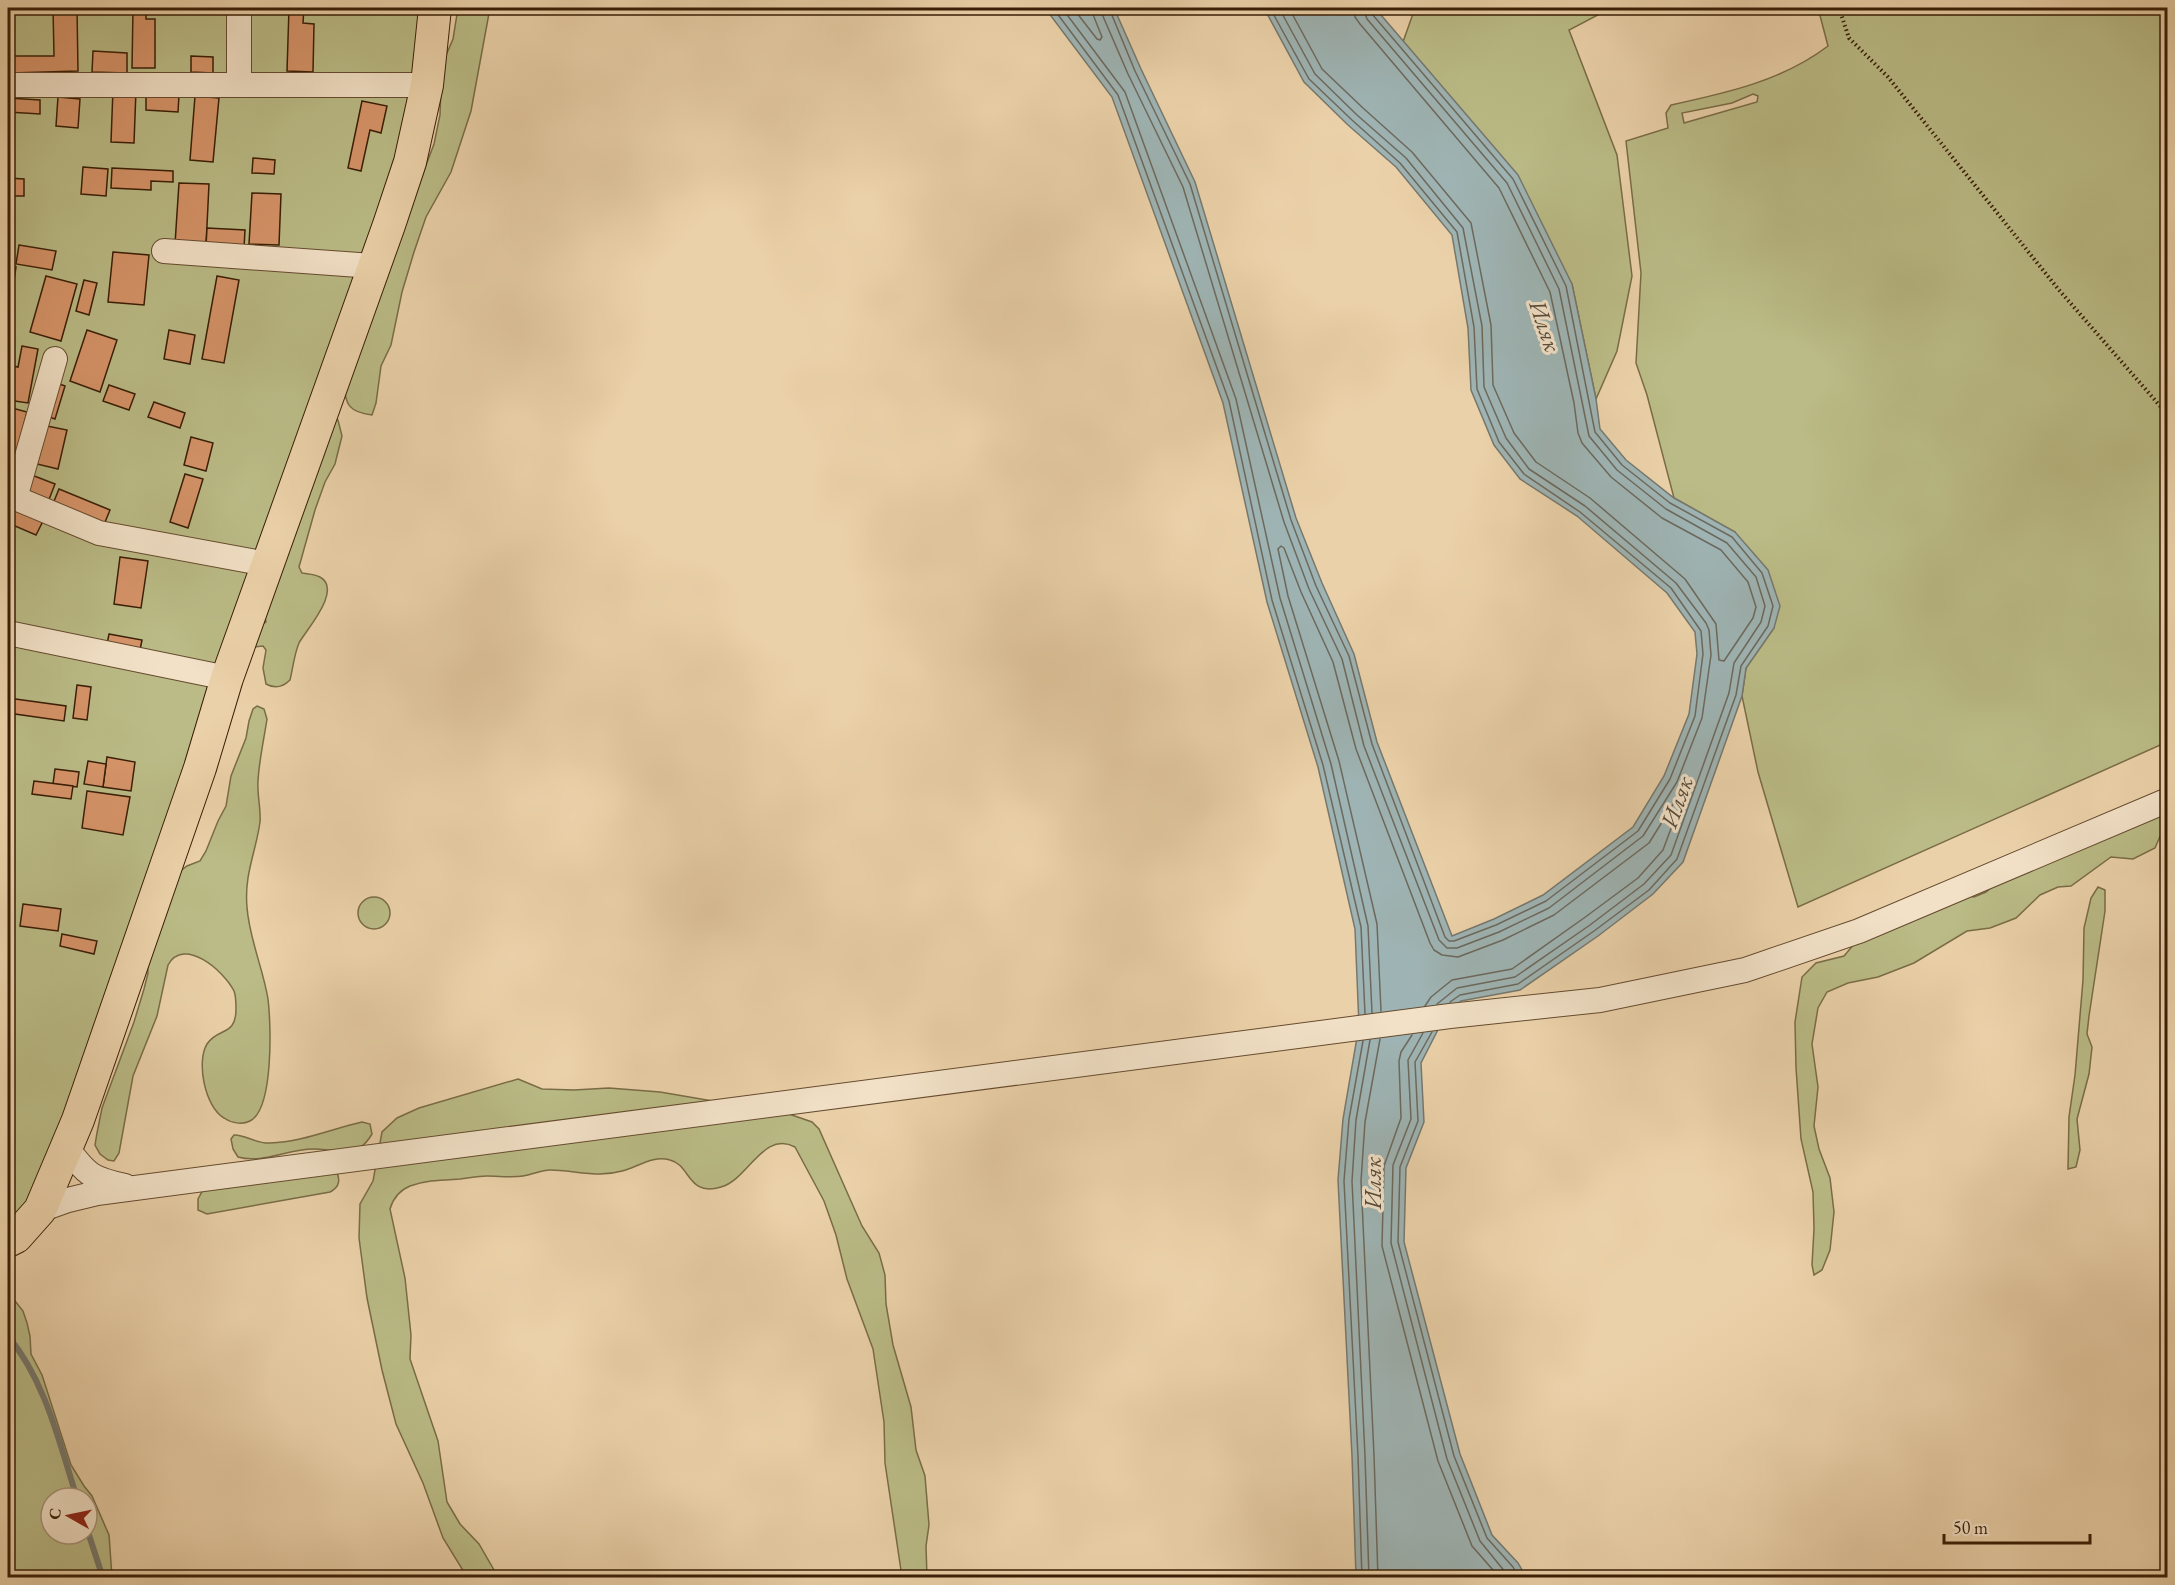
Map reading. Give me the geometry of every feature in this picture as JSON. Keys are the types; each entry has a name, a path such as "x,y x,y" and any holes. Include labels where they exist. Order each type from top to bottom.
{"main road":[{"path":"8,1241 16,1237 40,1210 67,1148 200,768 227,678 410,162 427,85 435,8"}],"street":[{"path":"239,8 239,85"},
{"path":"8,85 427,85"},
{"path":"164,251 373,266"},
{"path":"56,359 11,497 99,533 267,564"},
{"path":"8,633 227,678"},
{"path":"40,1210 97,1193 1470,1014 1600,1000 1745,970 1859,931 2168,800"},
{"path":"67,1148 83,1169 99,1181 136,1189"}],"path":[{"path":"1839,8 1849,38 1888,77 2059,290 2168,415"}],"green space":[{"path":"8,8 444,8 433,86 78,1120 8,1242"},
{"path":"458,8 490,8 471,111 451,172 426,217 414,252 402,292 391,345 381,366 372,415 364,414 353,409 347,402 344,383 434,144 440,115 444,60 453,39"},
{"path":"1415,8 1611,8 1569,30 1617,155 1632,276 1617,351 1596,399 1572,284 1403,42"},
{"path":"1818,8 2167,8 2167,742 1798,907 1758,772 1742,696 1746,668 1774,628 1735,532 1674,498 1647,395 1636,363 1641,273 1626,141 1668,128 1666,113 1671,105 1712,96 1773,77 1828,46","holes":["1753,94 1758,96 1757,102 1684,123 1682,113 1732,103"]},
{"path":"331,417 338,420 342,436 335,464 325,482 315,510 299,567 302,573 320,577 326,583 327,591 321,610 299,643 290,680 276,687 266,684 263,668 266,650 263,646 253,647 260,626 266,622 265,617"},
{"path":"257,706 264,709 267,719 258,781 260,822 247,884 247,895 250,930 266,987 269,1011 269,1064 263,1100 258,1113 250,1121 244,1123 227,1120 217,1112 212,1104 204,1084 202,1062 204,1052 211,1039 233,1024 236,1009 235,993 222,974 203,960 184,954 175,957 168,965 157,1016 133,1076 119,1153 114,1161 108,1160 100,1154 95,1145 97,1133 102,1108 144,989 148,973 147,952 175,875 187,866 200,861 206,851 226,806 231,776 246,738 253,709"},
{"path":"2155,812 2167,816 2167,825 2155,848 2133,859 2111,857 2071,886 2058,887 2040,895 2016,918 1990,928 1967,931 1914,963 1878,977 1848,983 1827,992 1818,1008 1812,1044 1818,1087 1814,1126 1819,1149 1830,1178 1834,1212 1830,1250 1822,1270 1814,1275 1812,1265 1813,1192 1801,1139 1796,1068 1795,1022 1802,977 1816,963 1844,956 1860,937 1960,894 1974,897 1986,892 2007,874"},
{"path":"2098,887 2105,890 2105,911 2087,1034 2092,1047 2089,1074 2077,1119 2080,1150 2076,1167 2068,1169 2069,1117 2083,980 2084,928 2091,898"},
{"path":"374,897 386,901 390,913 386,925 374,929 362,925 358,913 362,901"},
{"path":"518,1079 542,1089 609,1088 660,1092 789,1114 812,1122 819,1129 862,1226 879,1253 885,1275 886,1304 893,1345 911,1407 916,1450 925,1476 929,1525 926,1546 927,1577 902,1577 885,1463 884,1422 873,1349 847,1279 836,1235 824,1201 795,1147 784,1144 774,1145 765,1150 731,1183 710,1189 695,1184 677,1163 658,1159 608,1174 550,1170 518,1177 484,1176 428,1181 406,1188 395,1198 390,1209 405,1278 411,1335 410,1359 438,1441 447,1502 460,1524 479,1544 498,1577 467,1577 443,1538 423,1483 396,1424 367,1298 359,1238 360,1204 373,1181 382,1132 397,1118 419,1108"},
{"path":"362,1122 370,1124 372,1134 362,1146 348,1150 313,1149 266,1158 247,1159 238,1157 231,1139 234,1135 238,1135 265,1143 282,1142"},
{"path":"335,1169 338,1182 336,1188 330,1192 207,1214 198,1210 198,1199 203,1190"},
{"path":"8,1292 23,1311 30,1336 31,1354 42,1375 71,1465 84,1486 39,1486 39,1546 99,1546 99,1512 109,1535 112,1577 8,1577"}],"water":[{"name":"Иляк","path":"1045,8 1114,8 1195,182 1296,518 1354,654 1377,742 1452,936 1543,895 1633,827 1664,776 1689,714 1697,654 1695,632 1667,593 1577,516 1520,479 1494,445 1471,390 1468,328 1452,235 1396,167 1304,82 1264,8 1375,8 1518,175 1572,284 1600,429 1626,460 1674,498 1735,532 1768,570 1780,606 1774,628 1746,668 1742,696 1683,862 1653,894 1598,936 1520,990 1461,1001 1446,1014 1421,1063 1424,1122 1406,1168 1404,1242 1460,1454 1492,1535 1518,1563 1526,1577 1356,1577 1338,1180 1343,1119 1359,1026 1355,929 1318,767 1267,602 1223,403 1112,97"}],"building":[{"path":"53,8 77,8 78,71 11,73 11,56 54,56"},
{"path":"133,8 146,8 146,19 155,19 155,68 132,68"},
{"path":"289,8 304,8 303,23 314,24 313,72 287,71"},
{"path":"93,51 127,53 127,73 92,72"},
{"path":"191,56 213,57 213,73 191,72"},
{"path":"113,89 136,90 134,143 111,142"},
{"path":"146,94 179,95 178,112 146,110"},
{"path":"195,96 219,98 213,162 190,160"},
{"path":"58,97 80,99 78,128 56,126"},
{"path":"8,98 40,100 40,114 8,112"},
{"path":"362,101 387,106 381,133 370,130 361,171 348,168"},
{"path":"253,158 275,160 274,174 252,173"},
{"path":"83,167 108,169 106,196 81,194"},
{"path":"112,168 173,171 173,182 151,181 151,190 111,188"},
{"path":"8,178 24,179 24,196 12,196 11,237 8,237"},
{"path":"179,183 209,184 206,246 175,244"},
{"path":"252,193 281,194 279,245 249,244"},
{"path":"207,228 245,230 244,248 206,246"},
{"path":"8,241 13,242 10,262 8,262"},
{"path":"19,245 56,251 52,270 16,264"},
{"path":"113,252 149,255 144,305 108,302"},
{"path":"8,266 16,267 11,301 8,300"},
{"path":"46,276 77,284 61,341 30,332"},
{"path":"217,276 239,280 224,363 202,359"},
{"path":"84,280 97,283 89,315 76,311"},
{"path":"87,330 117,340 100,392 70,381"},
{"path":"169,330 195,335 190,364 164,359"},
{"path":"22,346 38,349 28,403 8,400 8,365 18,367"},
{"path":"51,381 65,386 55,419 41,414"},
{"path":"109,385 135,394 129,410 103,401"},
{"path":"154,402 185,413 180,428 148,417"},
{"path":"12,408 27,412 11,475 8,474 8,426"},
{"path":"47,426 67,430 58,469 37,464"},
{"path":"191,437 213,443 206,471 184,465"},
{"path":"24,472 55,484 48,502 18,491"},
{"path":"185,474 203,479 188,528 170,522"},
{"path":"59,489 110,510 103,527 52,506"},
{"path":"8,505 43,521 36,535 8,523"},
{"path":"120,557 148,561 141,608 114,604"},
{"path":"109,634 142,640 139,655 106,649"},
{"path":"77,685 91,687 87,720 73,718"},
{"path":"8,698 66,706 64,721 8,713"},
{"path":"107,757 135,762 131,791 103,787"},
{"path":"88,761 106,764 103,787 84,784"},
{"path":"55,769 79,772 77,787 53,784"},
{"path":"34,781 73,786 71,799 32,794"},
{"path":"87,791 130,797 123,835 82,828"},
{"path":"23,904 61,909 58,931 20,926"},
{"path":"62,934 97,941 94,954 60,946"}],"waterway":[{"path":"8,1336 21,1354 42,1393 73,1486"},
{"path":"93,1546 103,1578"}]}
